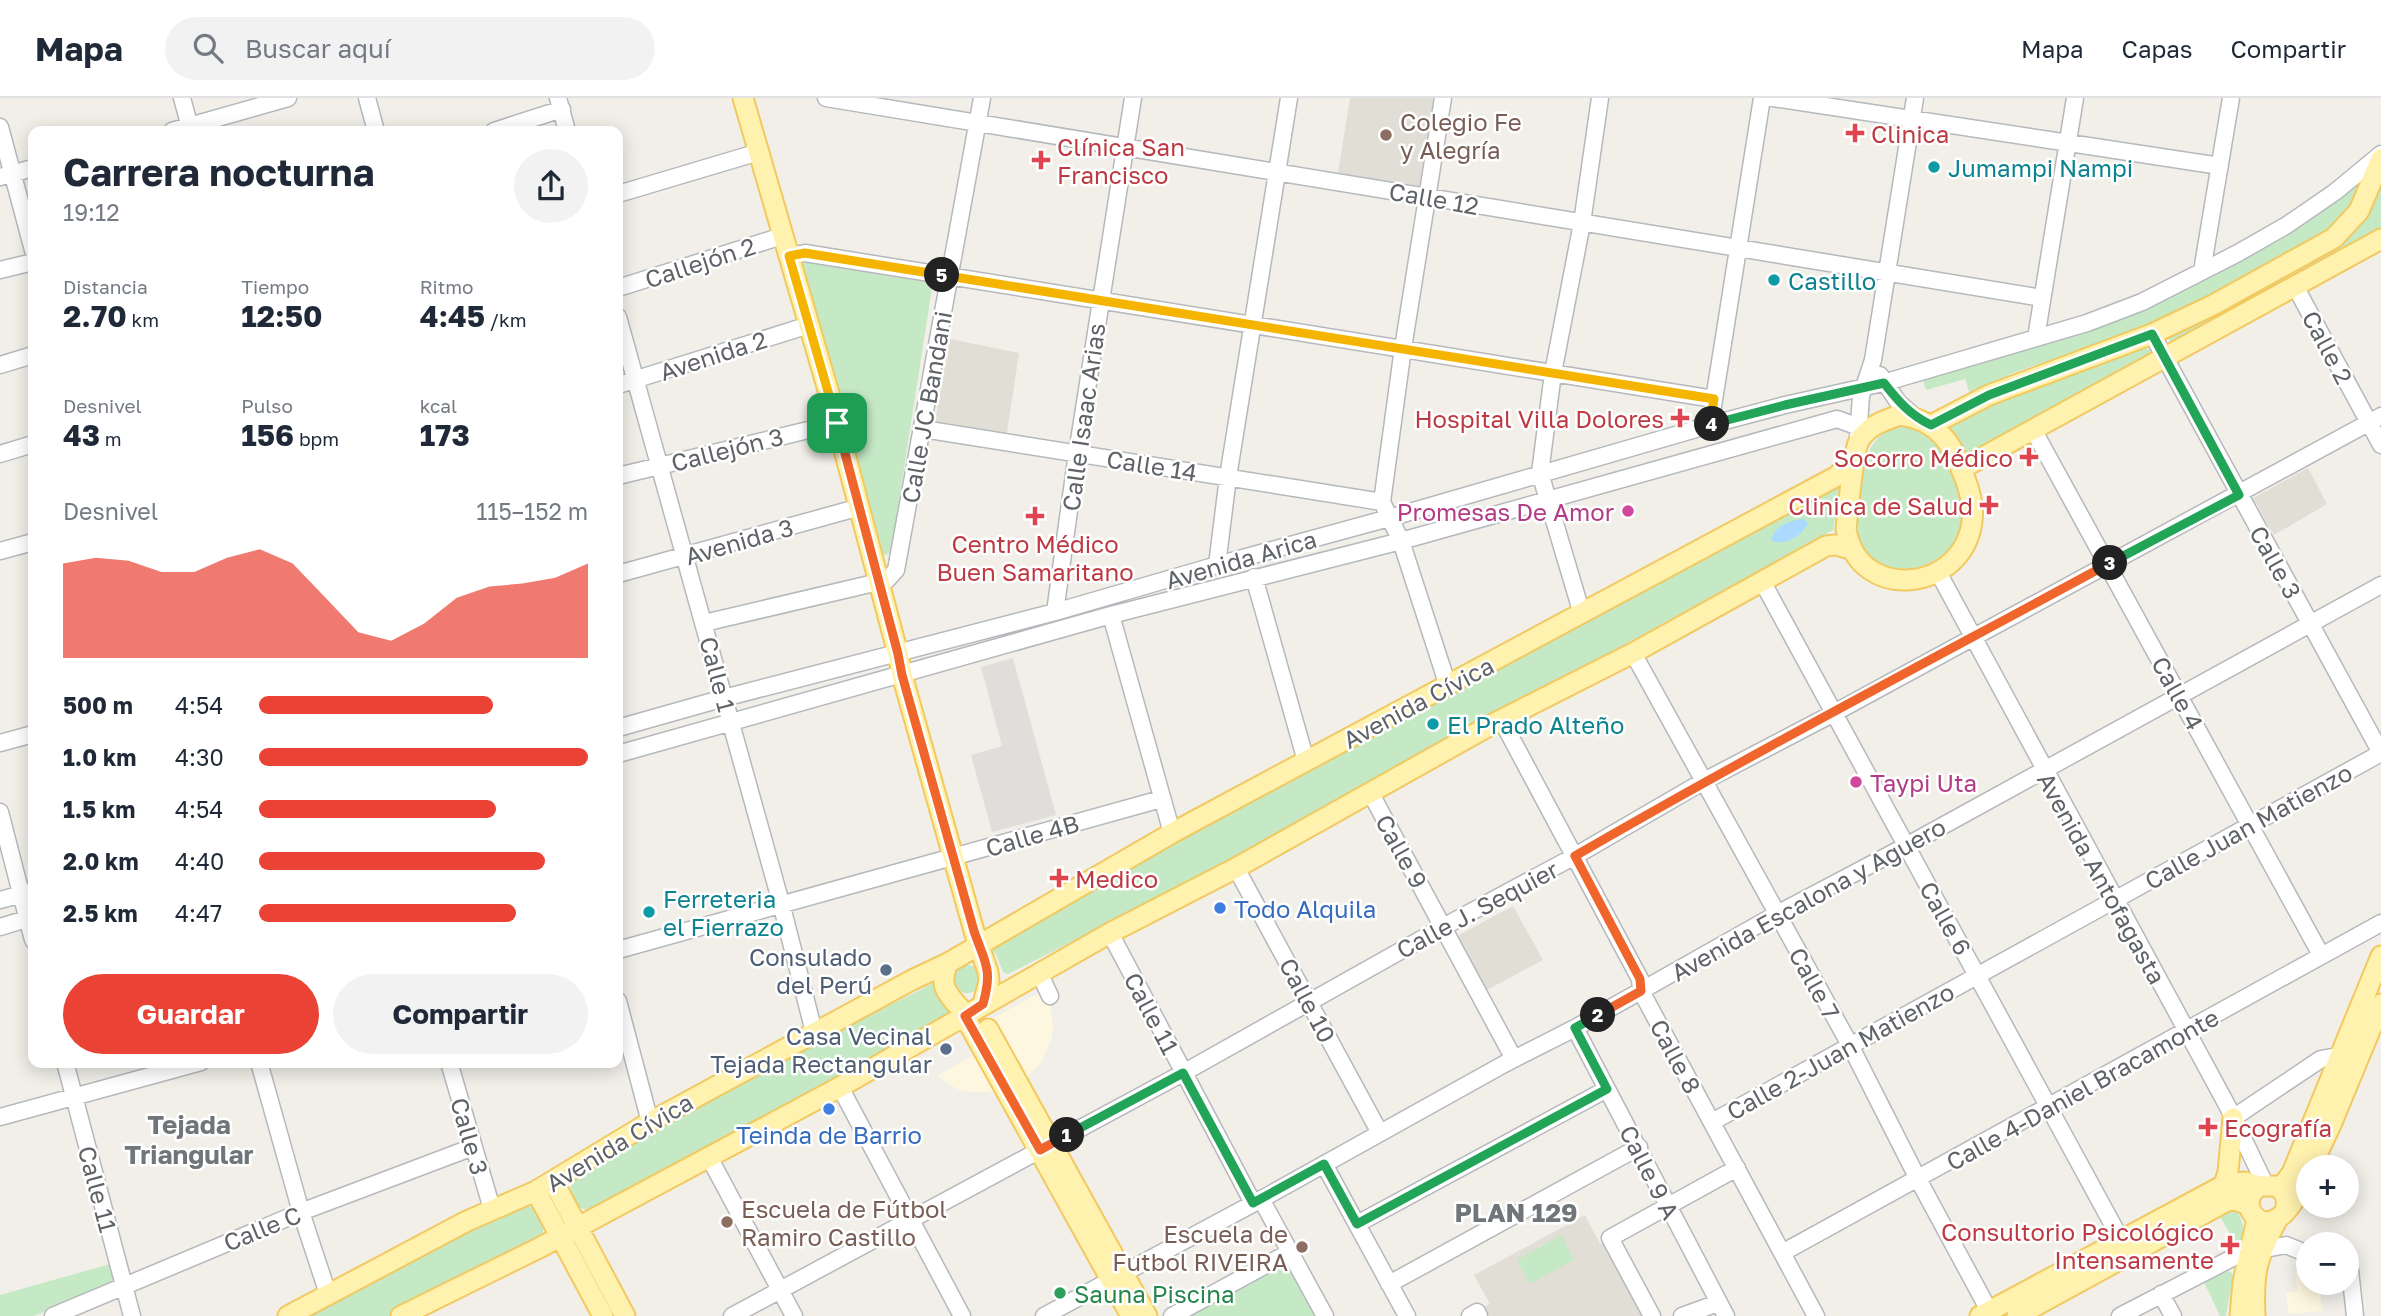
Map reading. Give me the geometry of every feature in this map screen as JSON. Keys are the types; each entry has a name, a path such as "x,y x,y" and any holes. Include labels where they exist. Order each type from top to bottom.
{"main road":[{"path":"743,98 837,423 902,675 953,858 988,972 989,981 975,1010"},
{"path":"1923,421 2152,334 2213,305 2334,238 2359,211 2381,157"},
{"path":"1961,469 2381,239"},
{"path":"1900,415 1923,421 1944,437 1961,469 1971,502 1972,521 1967,540 1938,572 1927,578 1892,580 1873,572 1860,561 1848,542 1846,529 1857,442 1870,429 1900,415"},
{"name":"Avenida Cívica","path":"288,1316 492,1209 544,1186 650,1122 814,1032 948,963 1172,833 1837,477 1857,442"},
{"path":"401,1316 427,1310 839,1087 1110,933 1236,867 1502,719 1633,653 1826,546 1836,545 1853,550"},
{"path":"2316,1155 2371,1013 2381,956"},
{"path":"948,963 943,974 946,990 975,1010 1117,1276 1147,1316"},
{"path":"2267,1214 2251,1193 2292,1173 2340,1059 2371,1013"},
{"path":"2224,1185 2228,1172 2233,1118"},
{"path":"2017,1316 2224,1185 2245,1182 2268,1186 2287,1199 2267,1214"},
{"path":"2240,1316 2243,1282 2267,1214 2296,1184"},
{"path":"544,1186 569,1232 625,1316"},
{"path":"1987,1314 2227,1201 2235,1200 2267,1214"},
{"path":"569,1232 603,1316"},
{"path":"2255,1251 2255,1316"},
{"path":"1117,1276 1131,1316"}],"street":[{"path":"182,98 189,126"},
{"path":"199,126 288,98"},
{"path":"367,98 375,126"},
{"name":"Calle 12","path":"826,98 2042,298"},
{"name":"Calle JC Bandani","path":"879,582 887,580 896,570 982,98"},
{"name":"Calle Isaac Arias","path":"1055,612 1077,453 1133,98"},
{"path":"1217,565 1228,477 1289,98"},
{"path":"1443,98 1403,348 1382,502 1401,541 1448,686"},
{"path":"1582,614 1541,474 1553,373 1582,223 1600,98"},
{"path":"1710,425 1762,98"},
{"path":"1773,98 2220,166"},
{"path":"1857,442 1863,388 1872,360 1915,98"},
{"path":"2036,338 2075,98"},
{"path":"2202,271 2231,98"},
{"path":"506,126 560,104 566,126"},
{"path":"0,127 6,175 28,236"},
{"path":"623,193 759,152"},
{"name":"Avenida Arica","path":"623,727 1055,612 1710,425 1884,383 2087,323 2142,302 2287,225 2381,157"},
{"path":"6,175 28,169"},
{"name":"Callejón 2","path":"623,286 782,236"},
{"path":"789,256 805,253 1714,399"},
{"path":"0,271 28,263"},
{"name":"Calle 2","path":"2295,286 2375,419 2381,444"},
{"name":"Avenida 2","path":"623,384 809,325"},
{"name":"Calle 1","path":"623,334 732,724 814,1032"},
{"name":"Calle 3","path":"2152,334 2381,753"},
{"path":"0,365 28,357"},
{"path":"1872,360 1898,402 1923,421"},
{"name":"Avenida Arica","path":"623,753 1111,615 1401,541 1837,419 1857,442"},
{"name":"Calle J. Sequier","path":"1046,1147 1575,856 1704,781 2239,495 2375,419"},
{"name":"Callejón 3","path":"623,476 837,423"},
{"name":"Calle 14","path":"923,429 1382,502"},
{"name":"Calle 4","path":"2034,431 2321,955"},
{"path":"0,454 28,446"},
{"name":"Avenida 3","path":"623,573 860,507"},
{"path":"0,551 28,543"},
{"name":"Avenida Antofagasta","path":"1938,572 2268,1186"},
{"path":"1254,577 1306,761"},
{"name":"Calle 6","path":"1762,580 2125,1247"},
{"path":"704,623 879,582"},
{"name":"Avenida Escalona y Aguero","path":"1044,1316 2381,585"},
{"path":"1111,615 1172,833"},
{"name":"Calle 7","path":"1633,653 1850,1045 1987,1314"},
{"name":"Calle 8","path":"1502,719 1640,979 1641,991 1816,1316"},
{"path":"0,743 28,735"},
{"name":"Calle Juan Matienzo","path":"2115,900 2381,753"},
{"name":"Calle 9","path":"1370,792 1514,1059"},
{"name":"Calle 4B","path":"623,949 1161,799"},
{"path":"0,813 28,893 0,900"},
{"name":"Calle 10","path":"1236,867 1380,1133"},
{"name":"Calle 2-Juan Matienzo","path":"1712,1122 2115,900"},
{"path":"0,927 28,919"},
{"name":"Calle 4-Daniel Bracamonte","path":"1782,1253 2381,923"},
{"name":"Calle 11","path":"1110,933 1183,1073 1325,1316"},
{"path":"1039,972 1050,996"},
{"path":"623,1020 650,1122"},
{"name":"Calle 9 A","path":"1575,1028 1722,1309"},
{"path":"2233,1118 2321,1059 2340,1059"},
{"name":"Calle 11","path":"67,1068 132,1316"},
{"path":"0,1116 179,1068"},
{"path":"261,1068 301,1212 328,1294"},
{"name":"Calle 3","path":"451,1068 492,1209"},
{"path":"839,1087 962,1316"},
{"path":"1357,1224 1607,1089"},
{"name":"Calle C","path":"53,1316 301,1212 473,1147"},
{"path":"733,1316 1046,1147"},
{"path":"1390,1284 1639,1147"},
{"path":"709,1157 794,1316"},
{"path":"1324,1164 1407,1316"},
{"path":"1652,1316 1610,1238 1737,1168"},
{"path":"2120,1316 2230,1258 2286,1245 2296,1249"},
{"path":"1172,1316 1290,1252"},
{"path":"2161,1294 2172,1316"},
{"path":"2353,1295 2356,1316"},
{"path":"1682,1316 1722,1309"}],"shaded area":[{"name":"Colegio Fe y Alegría","path":"1350,98 1434,98 1420,186 1338,173"},
{"path":"950,339 1019,353 1007,433 935,421"},
{"path":"2308,468 2327,504 2274,535 2253,498"},
{"path":"1013,658 1056,815 992,832 971,755 1002,746 981,667"},
{"path":"1513,906 1543,960 1485,991 1457,939 1459,935"},
{"path":"1042,992 1046,993 1051,1008 1051,1040 1041,1063 1026,1078 993,1018"},
{"path":"976,1054 997,1092 957,1089 937,1076"},
{"path":"1585,1215 1600,1244 1604,1243 1643,1316 1489,1316 1484,1307 1490,1304 1474,1275"},
{"path":"2296,1291 2296,1295 2320,1295 2322,1311 2289,1314 2286,1293"}],"green space":[{"path":"2364,178 2357,197 2343,219 2322,235 2220,294 2149,325 2010,374 1970,394 1965,379 1926,390 1923,380 2094,327 2155,303 2219,272 2276,238"},
{"path":"2381,183 2381,231 2173,343 2169,339 2169,336 2341,242"},
{"path":"805,262 931,283 891,552 886,555 878,553 802,267"},
{"path":"2145,348 2150,350 2152,355 1968,457 1949,425 2011,394"},
{"path":"1899,426 1925,433 1936,442 1956,484 1963,510 1961,529 1949,550 1930,563 1907,569 1888,568 1873,561 1865,553 1858,534 1860,493 1869,452 1881,435"},
{"name":"El Prado Alteño","path":"1843,481 1833,530 1202,876 1008,974 1003,972 996,954 990,948 992,941"},
{"path":"967,965 977,969 981,979 977,989 967,993 957,989 953,979 957,969"},
{"path":"934,983 952,1013 949,1018 596,1209 580,1207 569,1194 576,1176 667,1117"},
{"path":"524,1205 535,1209 542,1216 544,1226 540,1237 394,1316 305,1316 514,1208"},
{"path":"2231,1209 2238,1213 2243,1226 2242,1238 2236,1245 2220,1216"},
{"path":"1561,1235 1574,1260 1529,1284 1517,1260"},
{"path":"114,1263 116,1277 108,1285 34,1316 0,1316 0,1295"},
{"path":"1286,1263 1315,1316 1189,1316"},
{"path":"2225,1271 2231,1272 2233,1276 2226,1316 2220,1316 2204,1282"}],"water":[{"path":"1804,519 1808,524 1797,536 1782,542 1771,540 1776,531 1784,525"}],"place":[{"name":"Clinica","path":"1855,133"},
{"name":"Colegio Fe y Alegría","path":"1386,135"},
{"name":"Clínica San Francisco","path":"1041,160"},
{"name":"Jumampi Nampi","path":"1934,167"},
{"name":"Castillo","path":"1774,280"},
{"name":"Hospital Villa Dolores","path":"1680,418"},
{"name":"Socorro Médico","path":"2029,457"},
{"name":"Clinica de Salud","path":"1989,505"},
{"name":"Promesas De Amor","path":"1628,511"},
{"name":"Centro Médico Buen Samaritano","path":"1035,516"},
{"name":"El Prado Alteño","path":"1433,724"},
{"name":"Taypi Uta","path":"1856,782"},
{"name":"Medico","path":"1059,878"},
{"name":"Todo Alquila","path":"1220,908"},
{"name":"Ferreteria el Fierrazo","path":"649,912"},
{"name":"Consulado del Perú","path":"886,970"},
{"name":"Casa Vecinal Tejada Rectangular","path":"946,1049"},
{"name":"Teinda de Barrio","path":"829,1109"},
{"name":"Ecografía","path":"2208,1127"},
{"name":"Escuela de Fútbol Ramiro Castillo","path":"727,1222"},
{"name":"Consultorio Psicológico Intensamente","path":"2230,1245"},
{"name":"Escuela de Futbol RIVEIRA","path":"1302,1247"},
{"name":"Sauna Piscina","path":"1060,1293"}],"district":[{"name":"Tejada Triangular","path":"189,1139"},
{"name":"PLAN 129","path":"1516,1212"}],"route":[{"path":"805,253 1714,399 1710,425 1884,383 1898,402 1915,417 1931,425 1989,395 2152,334 2239,495 1704,781 1575,856 1640,979 1641,991 1575,1028 1607,1089 1357,1224 1324,1164 1253,1203 1183,1073 1040,1150 965,1016 983,1004 989,981 988,972 902,675 837,423 789,256 805,253"}]}
